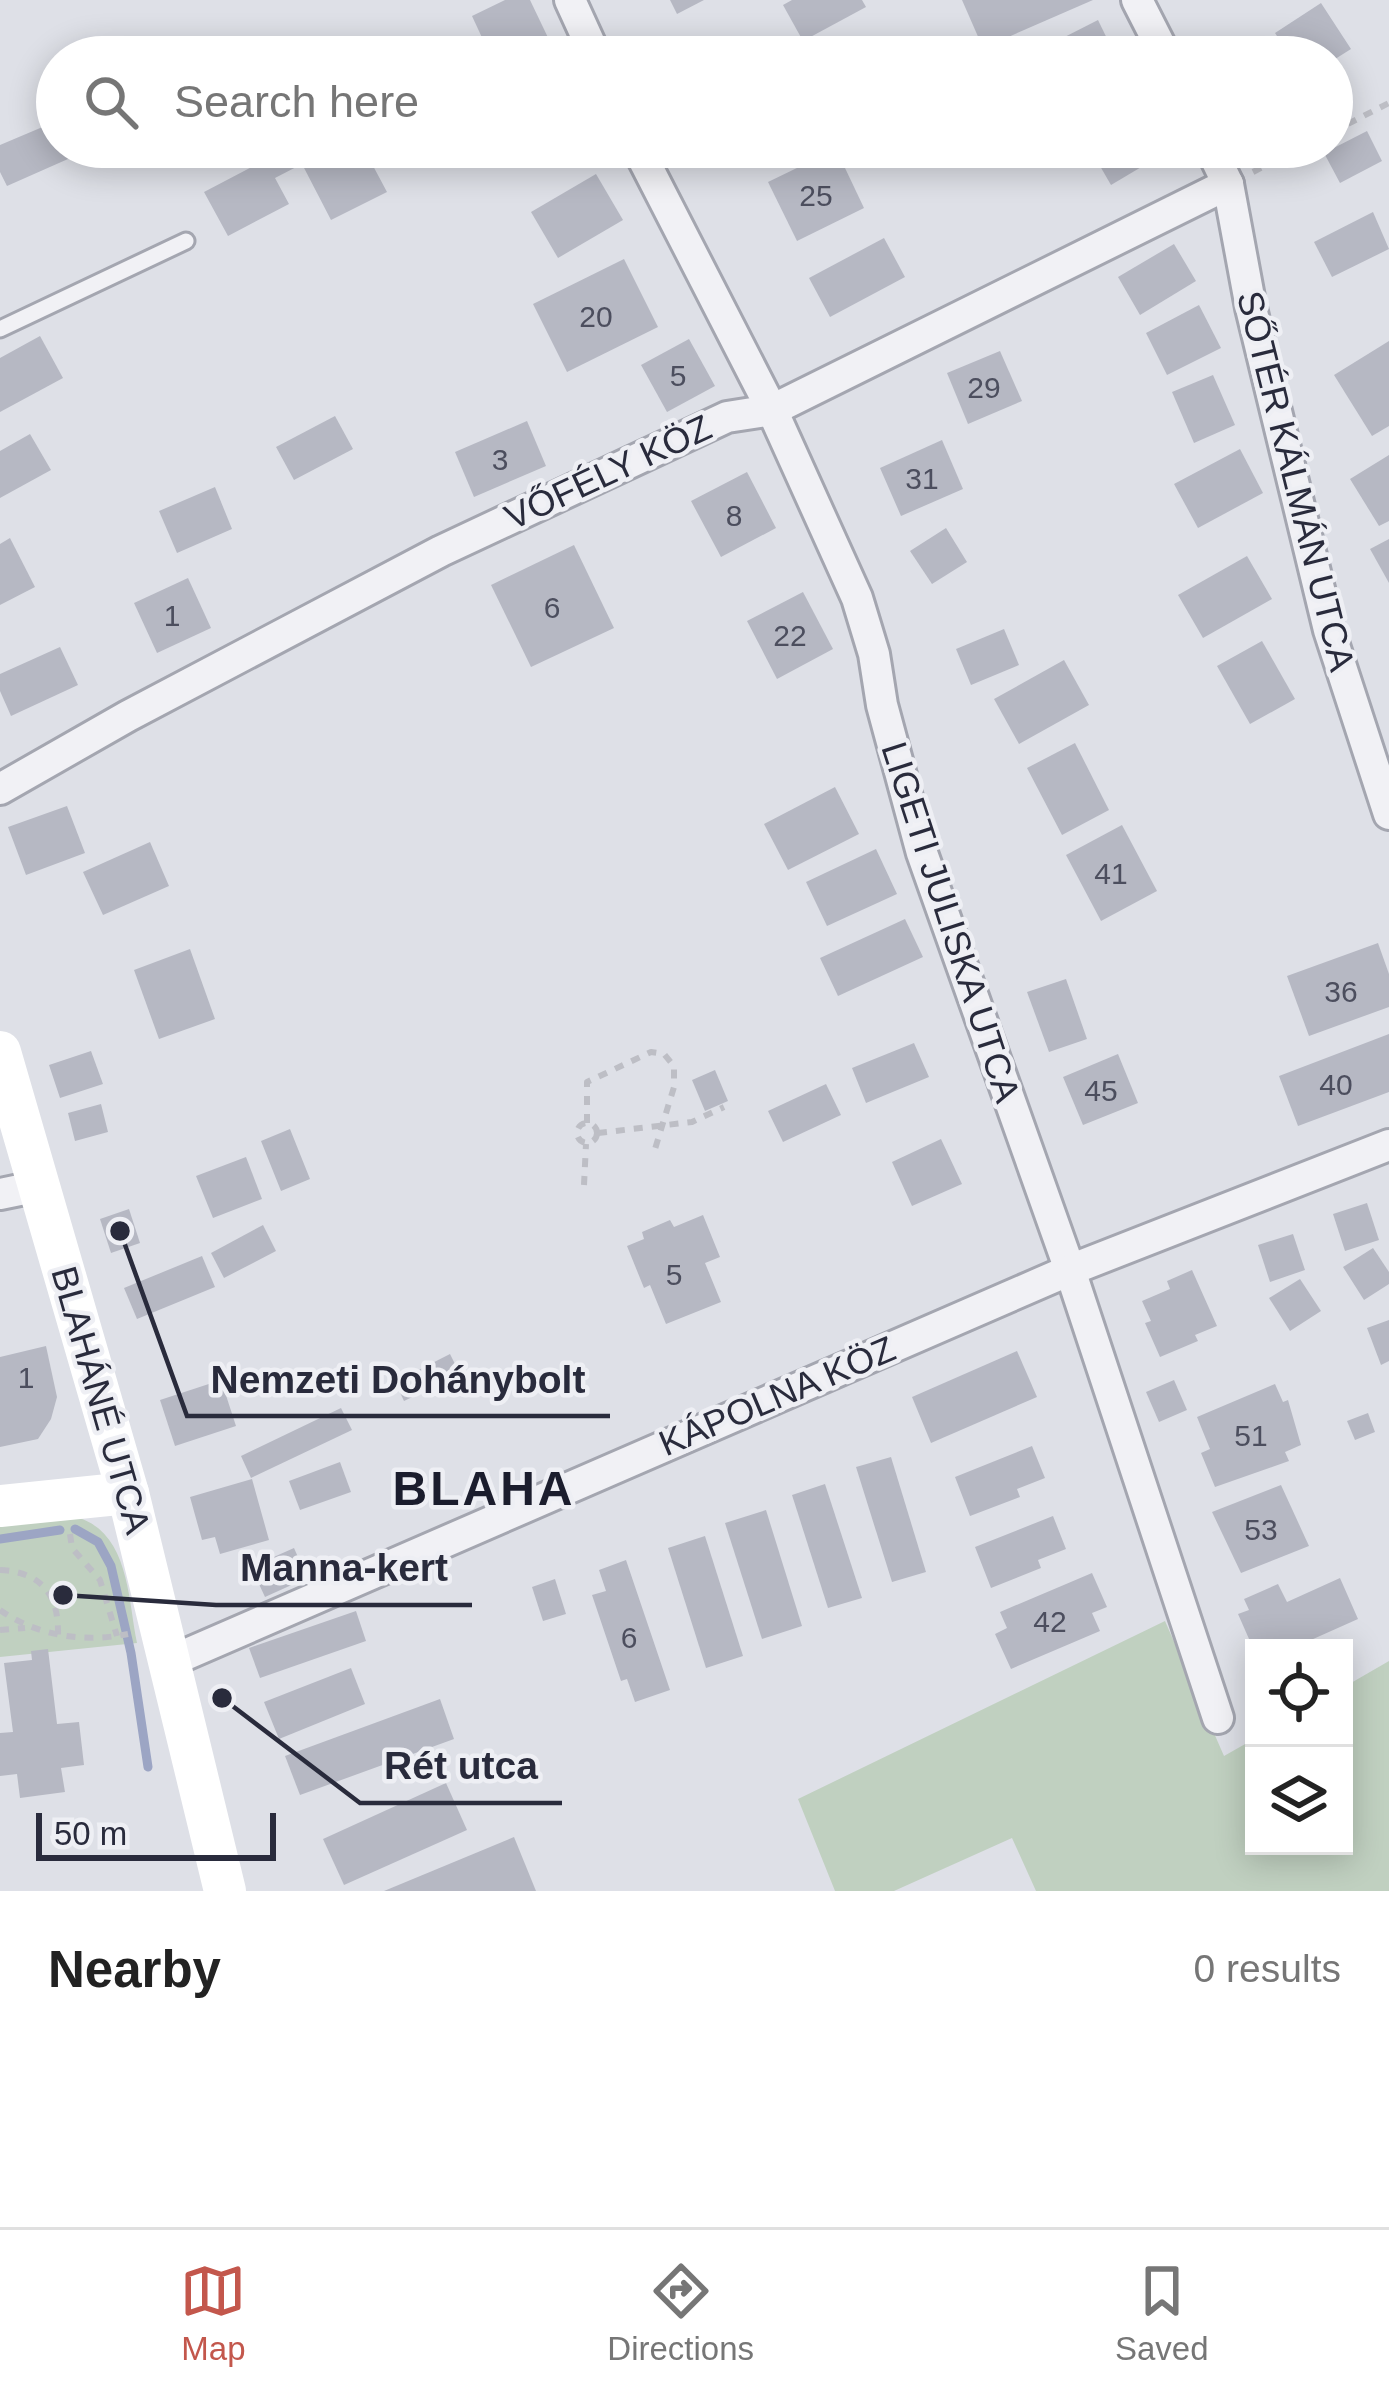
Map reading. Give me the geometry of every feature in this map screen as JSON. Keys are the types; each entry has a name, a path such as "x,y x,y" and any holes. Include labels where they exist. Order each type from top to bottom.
{"street":[{"path":"570,0 586,36"},
{"path":"1137,0 1155,36"},
{"name":"LIGETI JULISKA UTCA","path":"647,168 772,410 857,598 922,854 1070,1270 1218,1718"},
{"name":"SŐTÉR KÁLMÁN UTCA","path":"1220,168 1228,184 1251,308 1329,630 1389,814"},
{"name":"VŐFÉLY KÖZ","path":"0,789 441,551 727,417 772,410 1228,184"},
{"name":"BLAHÁNÉ UTCA","path":"0,1052 20,1190 128,1493 225,1891"},
{"name":"KÁPOLNA KÖZ","path":"171,1661 1070,1270 1389,1145"},
{"path":"0,1506 128,1493"}],"lane":[{"path":"0,328 186,241"}],"path":[{"path":"1353,121 1389,103"},
{"path":"1228,184 1260,168"},
{"path":"587,1123 587,1082 653,1051 668,1057 675,1068 655,1149"},
{"path":"598,1133 692,1122 724,1107"},
{"path":"586,1144 598,1133 596,1126 587,1123"},
{"path":"586,1144 578,1137 578,1129 587,1123"},
{"path":"564,1142 578,1137"},
{"path":"584,1185 586,1144"},
{"path":"0,1610 28,1627 58,1635 120,1636 100,1580 72,1548 70,1522"},
{"path":"0,1570 32,1575 44,1584 55,1606 58,1635"},
{"path":"0,1630 28,1627"}],"green space":[{"path":"79,1518 95,1526 117,1553 137,1643 0,1657 0,1522"},
{"path":"1165,1621 1224,1756 1245,1744 1245,1855 1353,1855 1353,1682 1389,1661 1389,1891 1036,1891 1012,1838 894,1891 835,1891 798,1799"}],"building":[{"path":"505,0 530,0 547,36 481,36 472,16"},
{"path":"670,0 704,0 677,14"},
{"path":"792,0 862,0 866,7 812,36 800,36 783,5"},
{"path":"962,0 1093,0 1010,36 978,36"},
{"path":"1321,3 1343,36 1277,36 1275,33"},
{"path":"1098,20 1106,36 1067,36"},
{"path":"36,130 36,168 48,168 7,186 0,172 0,145"},
{"path":"1367,131 1382,161 1340,183 1332,168 1353,168 1353,138"},
{"path":"250,168 294,168 275,178 289,204 228,236 204,192"},
{"path":"304,168 374,168 387,192 331,220"},
{"path":"797,168 845,168 864,208 797,241 768,182"},
{"path":"1101,168 1140,168 1111,185"},
{"path":"596,174 623,220 558,258 531,212"},
{"path":"1373,212 1389,249 1332,277 1314,242"},
{"path":"884,238 905,277 830,317 809,278"},
{"path":"1174,244 1196,281 1140,315 1118,277"},
{"path":"624,259 658,327 567,372 533,304"},
{"path":"1199,305 1221,348 1167,375 1146,333"},
{"path":"40,336 63,378 0,412 0,358"},
{"path":"689,339 715,386 667,412 641,365"},
{"path":"1389,341 1389,426 1372,436 1334,375"},
{"path":"1000,351 1022,401 968,424 947,373"},
{"path":"1213,375 1235,425 1194,443 1172,392"},
{"path":"335,416 353,449 294,480 276,447"},
{"path":"527,421 546,466 474,497 455,452"},
{"path":"30,434 51,470 0,498 0,451"},
{"path":"942,440 963,489 901,516 880,468"},
{"path":"1240,449 1263,493 1198,528 1174,484"},
{"path":"1389,455 1389,521 1379,526 1350,479"},
{"path":"747,472 776,528 721,557 691,501"},
{"path":"215,487 232,529 177,553 159,511"},
{"path":"946,528 967,562 932,584 910,551"},
{"path":"10,538 35,587 0,605 0,544"},
{"path":"1389,539 1389,583 1370,549"},
{"path":"574,545 614,628 531,667 491,585"},
{"path":"1247,556 1272,599 1203,638 1178,595"},
{"path":"188,578 211,628 157,653 134,603"},
{"path":"803,592 833,649 777,679 747,621"},
{"path":"1004,629 1019,665 971,685 956,649"},
{"path":"1262,641 1295,699 1250,724 1217,666"},
{"path":"60,647 78,685 11,716 0,691 0,674"},
{"path":"1064,660 1089,705 1019,744 994,699"},
{"path":"1075,743 1109,810 1062,835 1027,768"},
{"path":"835,787 859,834 788,870 764,824"},
{"path":"67,806 85,853 26,875 8,827"},
{"path":"1122,825 1157,891 1101,921 1066,855"},
{"path":"150,842 169,886 103,915 83,872"},
{"path":"876,849 897,894 827,926 806,882"},
{"path":"905,919 923,957 838,996 820,958"},
{"path":"1378,943 1389,974 1389,1007 1309,1036 1287,976"},
{"path":"190,949 215,1019 159,1039 134,970"},
{"path":"1066,979 1087,1039 1049,1052 1027,992"},
{"path":"1389,1034 1389,1092 1298,1126 1279,1076"},
{"path":"914,1043 929,1077 866,1103 852,1068"},
{"path":"91,1051 103,1084 60,1098 49,1065"},
{"path":"1118,1054 1138,1103 1083,1125 1063,1077"},
{"path":"715,1070 728,1101 705,1111 692,1080"},
{"path":"826,1084 841,1115 783,1142 768,1111"},
{"path":"101,1104 108,1132 75,1141 68,1113"},
{"path":"290,1129 310,1179 281,1191 261,1141"},
{"path":"941,1139 962,1184 912,1206 892,1162"},
{"path":"246,1157 262,1199 213,1218 196,1176"},
{"path":"1367,1203 1379,1240 1345,1251 1333,1214"},
{"path":"129,1209 140,1243 111,1253 100,1219"},
{"path":"703,1215 720,1257 705,1263 721,1302 666,1324 627,1246 644,1239 642,1232 670,1220 674,1227"},
{"path":"263,1225 276,1251 224,1278 211,1253"},
{"path":"1293,1234 1305,1270 1270,1282 1258,1245"},
{"path":"1373,1248 1389,1272 1389,1284 1364,1300 1343,1267"},
{"path":"202,1256 215,1287 137,1319 124,1288"},
{"path":"1192,1270 1217,1326 1195,1335 1198,1341 1160,1357 1145,1323 1151,1321 1142,1301 1170,1289 1167,1281"},
{"path":"1300,1279 1321,1311 1290,1331 1269,1298"},
{"path":"1389,1320 1389,1361 1381,1365 1367,1328"},
{"path":"46,1346 57,1397 51,1419 38,1439 0,1447 0,1357"},
{"path":"1017,1351 1037,1397 931,1443 912,1397"},
{"path":"450,1354 460,1374 404,1401 395,1382"},
{"path":"221,1380 236,1426 175,1446 160,1400"},
{"path":"1174,1380 1187,1410 1159,1422 1146,1392"},
{"path":"1275,1384 1283,1402 1288,1400 1301,1445 1285,1452 1289,1461 1215,1487 1201,1453 1210,1449 1197,1417"},
{"path":"341,1408 352,1430 251,1478 241,1456"},
{"path":"1368,1413 1375,1432 1355,1440 1347,1421"},
{"path":"1032,1446 1045,1478 1017,1489 1020,1497 970,1516 955,1477"},
{"path":"891,1457 926,1572 892,1582 856,1467"},
{"path":"340,1462 351,1492 300,1510 289,1481"},
{"path":"252,1479 269,1540 220,1554 215,1537 202,1540 190,1497"},
{"path":"825,1484 862,1598 828,1608 792,1495"},
{"path":"1281,1485 1309,1546 1241,1573 1212,1512"},
{"path":"766,1510 802,1626 762,1639 725,1523"},
{"path":"1053,1516 1066,1549 1038,1560 1041,1568 991,1588 975,1547"},
{"path":"705,1536 743,1656 706,1668 668,1548"},
{"path":"294,1548 307,1578 265,1597 251,1567"},
{"path":"626,1560 670,1690 635,1702 627,1679 621,1681 592,1595 606,1591 599,1570"},
{"path":"1092,1573 1107,1607 1092,1613 1100,1631 1011,1669 995,1634 1007,1628 1000,1612"},
{"path":"1340,1578 1358,1619 1313,1639 1249,1639 1238,1614 1249,1610 1244,1599 1278,1584 1287,1602"},
{"path":"555,1579 566,1614 543,1621 532,1587"},
{"path":"356,1611 366,1641 260,1678 249,1648"},
{"path":"48,1649 57,1724 79,1722 84,1765 61,1768 65,1792 20,1798 17,1774 0,1776 0,1733 13,1732 4,1663 32,1660 31,1651"},
{"path":"351,1668 365,1704 279,1739 264,1702"},
{"path":"440,1699 454,1739 300,1795 285,1756"},
{"path":"446,1783 467,1830 344,1885 323,1839"},
{"path":"514,1837 536,1891 384,1891"}],"waterway":[{"path":"75,1529 98,1542 111,1566 131,1653 148,1767"},
{"path":"0,1539 60,1530"}],"place":[{"name":"Nemzeti Dohánybolt","path":"120,1231"},
{"name":"Manna-kert","path":"63,1595"},
{"name":"Rét utca","path":"222,1698"}],"district":[{"name":"BLAHA","path":"484,1488"}]}
